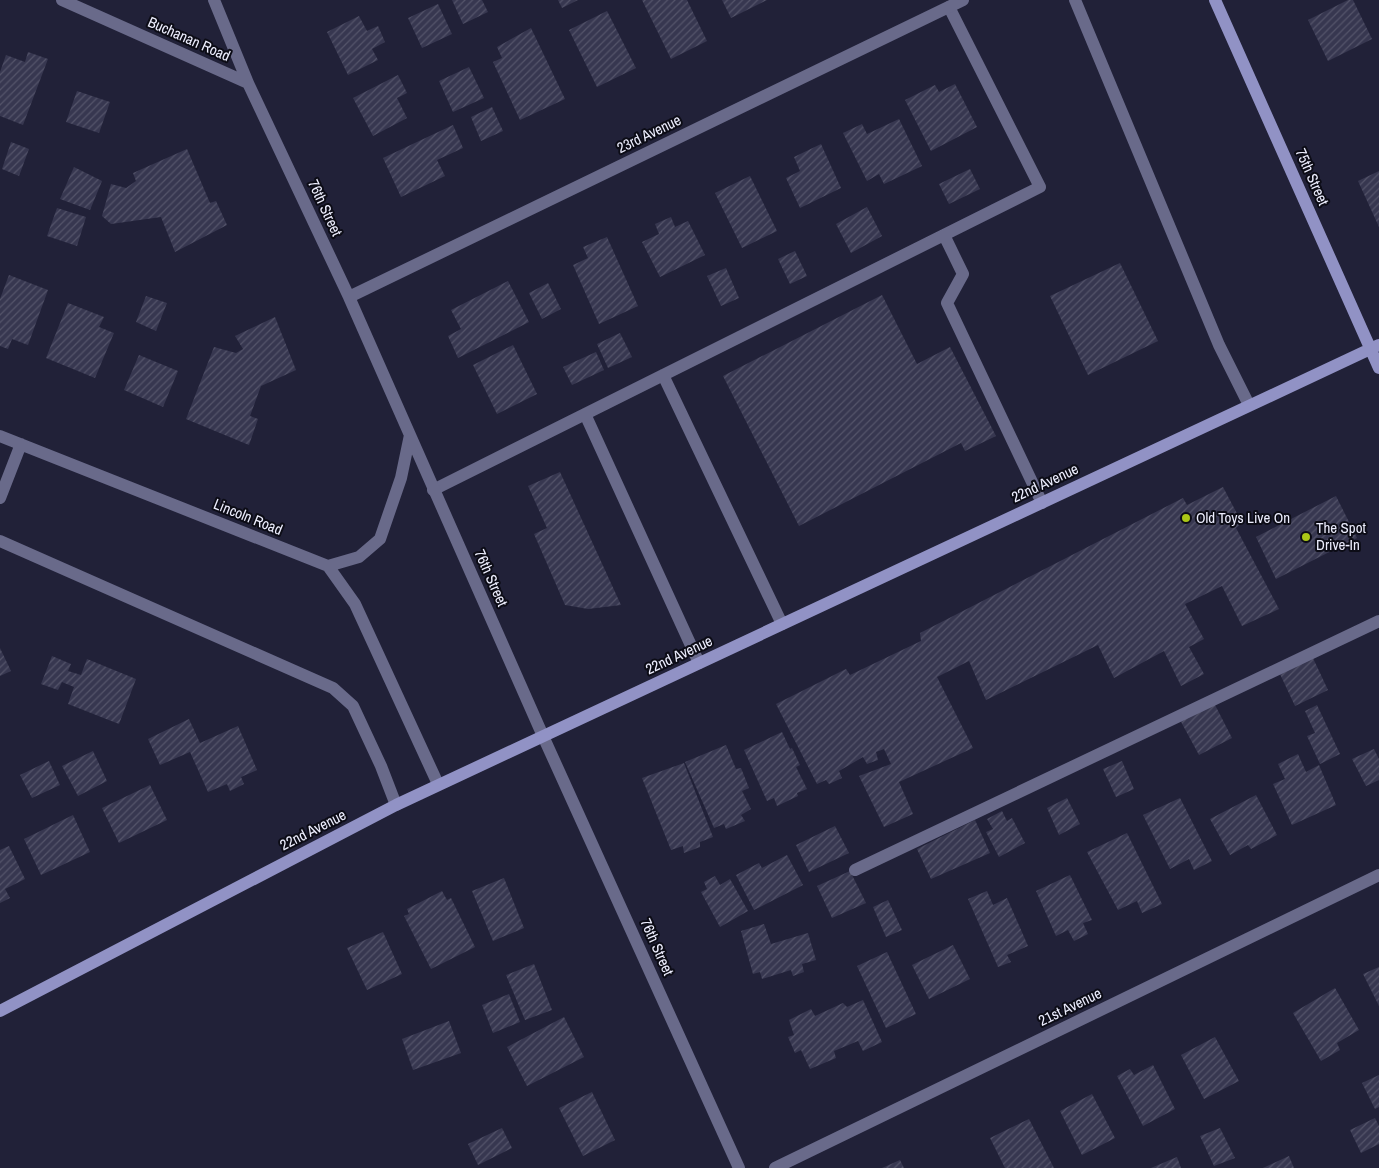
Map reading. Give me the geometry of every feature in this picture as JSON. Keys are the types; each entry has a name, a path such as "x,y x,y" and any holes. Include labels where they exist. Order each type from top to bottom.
{"street":[{"name":"Buchanan Road","path":"62,0 248,83"},
{"name":"76th Street","path":"214,0 248,83 349,297 543,736 739,1168"},
{"name":"23rd Avenue","path":"349,297 962,0"},
{"path":"1075,0 1219,345 1249,405"},
{"name":"75th Street","path":"1215,0 1375,347 1379,368"},
{"path":"433,490 1040,187 949,7"},
{"path":"944,235 963,274 947,303 1042,503"},
{"name":"22nd Avenue","path":"0,1011 438,784 1375,347"},
{"path":"663,375 782,624"},
{"path":"585,414 699,663"},
{"name":"Lincoln Road","path":"0,436 328,566"},
{"path":"410,436 401,478 380,539 359,557 328,566 355,604 438,784"},
{"path":"0,498 21,444"},
{"path":"0,542 333,688 353,706 381,766 396,805"},
{"path":"856,870 1379,621"},
{"name":"21st Avenue","path":"775,1168 1379,875"}],"building":[{"path":"452,0 482,0 488,12 463,24"},
{"path":"558,0 578,0 562,8"},
{"path":"642,0 687,0 707,41 671,59"},
{"path":"722,0 767,0 731,18"},
{"path":"1348,0 1353,0 1372,39 1328,61 1308,20"},
{"path":"438,4 452,34 422,48 408,18"},
{"path":"607,11 636,68 597,87 569,30"},
{"path":"359,16 367,31 378,26 385,42 372,49 378,60 348,75 327,32"},
{"path":"531,28 565,99 520,120 493,62 502,58 497,47"},
{"path":"28,52 48,59 23,125 0,116 0,72 6,55 25,62"},
{"path":"469,67 484,98 453,112 439,81"},
{"path":"398,75 407,93 397,98 407,118 373,136 353,98"},
{"path":"955,84 977,127 931,151 905,100 935,85 939,92"},
{"path":"77,91 110,102 99,133 66,122"},
{"path":"492,107 503,131 481,141 471,117"},
{"path":"899,119 922,166 884,184 879,174 867,181 843,133 862,124 867,134"},
{"path":"453,125 463,148 437,160 445,176 401,197 383,158"},
{"path":"11,142 29,149 19,176 2,169"},
{"path":"821,144 841,188 800,208 786,178 800,171 794,157"},
{"path":"187,149 210,203 216,201 227,225 175,252 161,217 111,224 102,216 111,184 126,188 136,181 133,173"},
{"path":"74,167 102,181 90,210 60,199"},
{"path":"970,169 980,189 949,204 939,184"},
{"path":"1379,171 1379,227 1358,181"},
{"path":"750,176 777,231 742,248 715,193"},
{"path":"867,207 882,236 851,253 836,224"},
{"path":"57,208 86,217 77,246 47,236"},
{"path":"671,217 675,227 688,221 705,255 660,277 642,242 659,234 655,224"},
{"path":"607,237 638,306 599,324 573,265 588,258 583,247"},
{"path":"795,251 807,276 790,284 778,259"},
{"path":"1120,263 1158,341 1088,375 1050,296"},
{"path":"726,268 739,298 721,306 707,276"},
{"path":"9,275 48,290 28,345 12,339 8,349 0,346 0,299"},
{"path":"508,281 529,322 458,358 448,336 461,329 451,310"},
{"path":"548,283 561,309 542,319 529,293"},
{"path":"882,295 917,364 950,347 996,436 965,451 961,443 799,526 723,376"},
{"path":"146,296 167,303 156,331 136,322"},
{"path":"68,303 104,317 99,327 114,333 95,378 46,358"},
{"path":"275,317 296,370 261,386 250,416 258,419 249,445 186,419 214,347 236,353 243,349 235,336"},
{"path":"620,333 632,357 608,368 597,344"},
{"path":"513,345 537,394 497,414 473,365"},
{"path":"596,352 604,370 572,385 563,367"},
{"path":"139,355 178,371 163,407 124,390"},
{"path":"560,472 621,605 588,609 565,605 534,534 547,528 528,486"},
{"path":"1223,487 1242,523 1236,528 1279,609 1242,626 1222,586 1185,604 1204,639 1189,647 1204,674 1181,686 1164,651 1114,678 1098,645 986,700 969,661 937,677 973,748 899,782 913,814 884,827 859,776 891,764 884,749 876,752 878,760 867,764 863,757 839,771 842,778 829,784 826,780 817,784 776,704 846,669 850,675 921,641 920,633 1183,498 1187,505"},
{"name":"The Spot Drive-In","path":"1336,496 1357,538 1276,579 1256,537"},
{"path":"0,648 11,671 0,676"},
{"path":"52,656 71,664 68,671 81,675 87,659 136,679 119,724 68,704 74,687 62,682 58,690 41,684"},
{"path":"1312,656 1328,690 1295,706 1279,672"},
{"path":"1214,703 1232,738 1199,755 1180,720"},
{"path":"1317,705 1340,754 1320,764 1307,736 1315,733 1305,711"},
{"path":"189,719 200,743 238,726 257,770 241,777 244,784 230,791 227,784 208,792 190,752 160,765 148,739"},
{"path":"782,732 800,765 796,767 807,789 797,793 798,796 777,806 774,798 767,801 744,750"},
{"path":"726,745 736,769 741,768 749,788 742,791 751,809 741,815 745,821 726,829 724,824 714,828 685,762"},
{"path":"1374,749 1379,759 1379,780 1366,786 1352,759"},
{"path":"93,751 107,781 78,796 62,766"},
{"path":"1298,754 1306,772 1319,765 1336,805 1292,825 1273,784 1285,779 1278,764"},
{"path":"49,761 60,785 32,798 20,775"},
{"path":"1122,761 1134,789 1116,797 1103,769"},
{"path":"684,763 713,837 700,842 700,847 684,853 683,846 671,850 642,778"},
{"path":"150,785 167,820 119,843 102,808"},
{"path":"1256,795 1277,835 1251,849 1248,845 1230,855 1210,819"},
{"path":"1067,798 1080,824 1059,835 1047,808"},
{"path":"1180,798 1212,861 1194,870 1189,859 1170,869 1143,815"},
{"path":"1002,811 1007,821 1012,818 1025,843 999,857 986,832 993,829 987,819"},
{"path":"73,815 90,852 41,875 24,839"},
{"path":"975,820 990,853 931,879 917,849"},
{"path":"835,826 849,853 809,872 796,845"},
{"path":"1127,833 1162,904 1142,913 1137,901 1118,910 1087,852"},
{"path":"9,846 25,879 5,889 10,898 0,903 0,850"},
{"path":"787,855 803,885 754,910 736,875 759,863 762,868"},
{"path":"850,871 866,903 832,918 817,886"},
{"path":"1070,875 1092,920 1083,923 1088,934 1074,941 1068,930 1056,936 1036,891"},
{"path":"715,876 720,885 730,879 748,911 720,927 701,892 707,889 704,882"},
{"path":"504,878 524,928 493,941 472,891"},
{"path":"442,891 447,900 451,898 475,947 431,969 404,916 409,914 407,909"},
{"path":"987,891 993,905 1007,898 1028,946 1007,955 1011,962 998,967 968,899"},
{"path":"888,900 902,930 886,937 873,907"},
{"path":"764,924 771,944 808,933 816,960 802,964 804,972 793,976 791,970 762,979 760,972 753,974 741,931"},
{"path":"383,932 402,974 367,990 347,948"},
{"path":"953,945 970,979 929,999 912,965"},
{"path":"887,952 916,1014 886,1028 857,966"},
{"path":"534,964 552,1010 525,1020 506,975"},
{"path":"1379,967 1379,1006 1363,974"},
{"path":"1335,988 1359,1030 1337,1043 1340,1050 1321,1061 1293,1013"},
{"path":"509,994 520,1022 493,1033 482,1005"},
{"path":"863,1000 882,1042 863,1051 858,1041 834,1051 836,1058 810,1069 801,1050 795,1053 788,1037 794,1035 789,1020 811,1009 815,1016 843,1003 847,1007"},
{"path":"564,1017 584,1057 527,1086 507,1047"},
{"path":"449,1021 461,1053 413,1070 402,1039"},
{"path":"1215,1037 1239,1081 1204,1099 1181,1055"},
{"path":"1153,1065 1175,1109 1143,1126 1117,1076 1130,1069 1134,1075"},
{"path":"1379,1075 1379,1107 1375,1109 1362,1083"},
{"path":"592,1092 615,1140 583,1156 559,1108"},
{"path":"1092,1094 1115,1138 1082,1155 1060,1111"},
{"path":"1375,1118 1379,1126 1379,1144 1361,1153 1350,1130"},
{"path":"1029,1119 1054,1168 1005,1168 990,1138"},
{"path":"502,1128 512,1148 478,1165 468,1144"},
{"path":"1220,1128 1235,1158 1214,1166 1200,1136"},
{"path":"1289,1156 1294,1168 1263,1168"},
{"path":"1177,1157 1181,1168 1151,1168"},
{"path":"900,1160 904,1168 882,1168"}],"place":[{"name":"Old Toys Live On","path":"1186,518"},
{"name":"The Spot Drive-In","path":"1306,537"}]}
